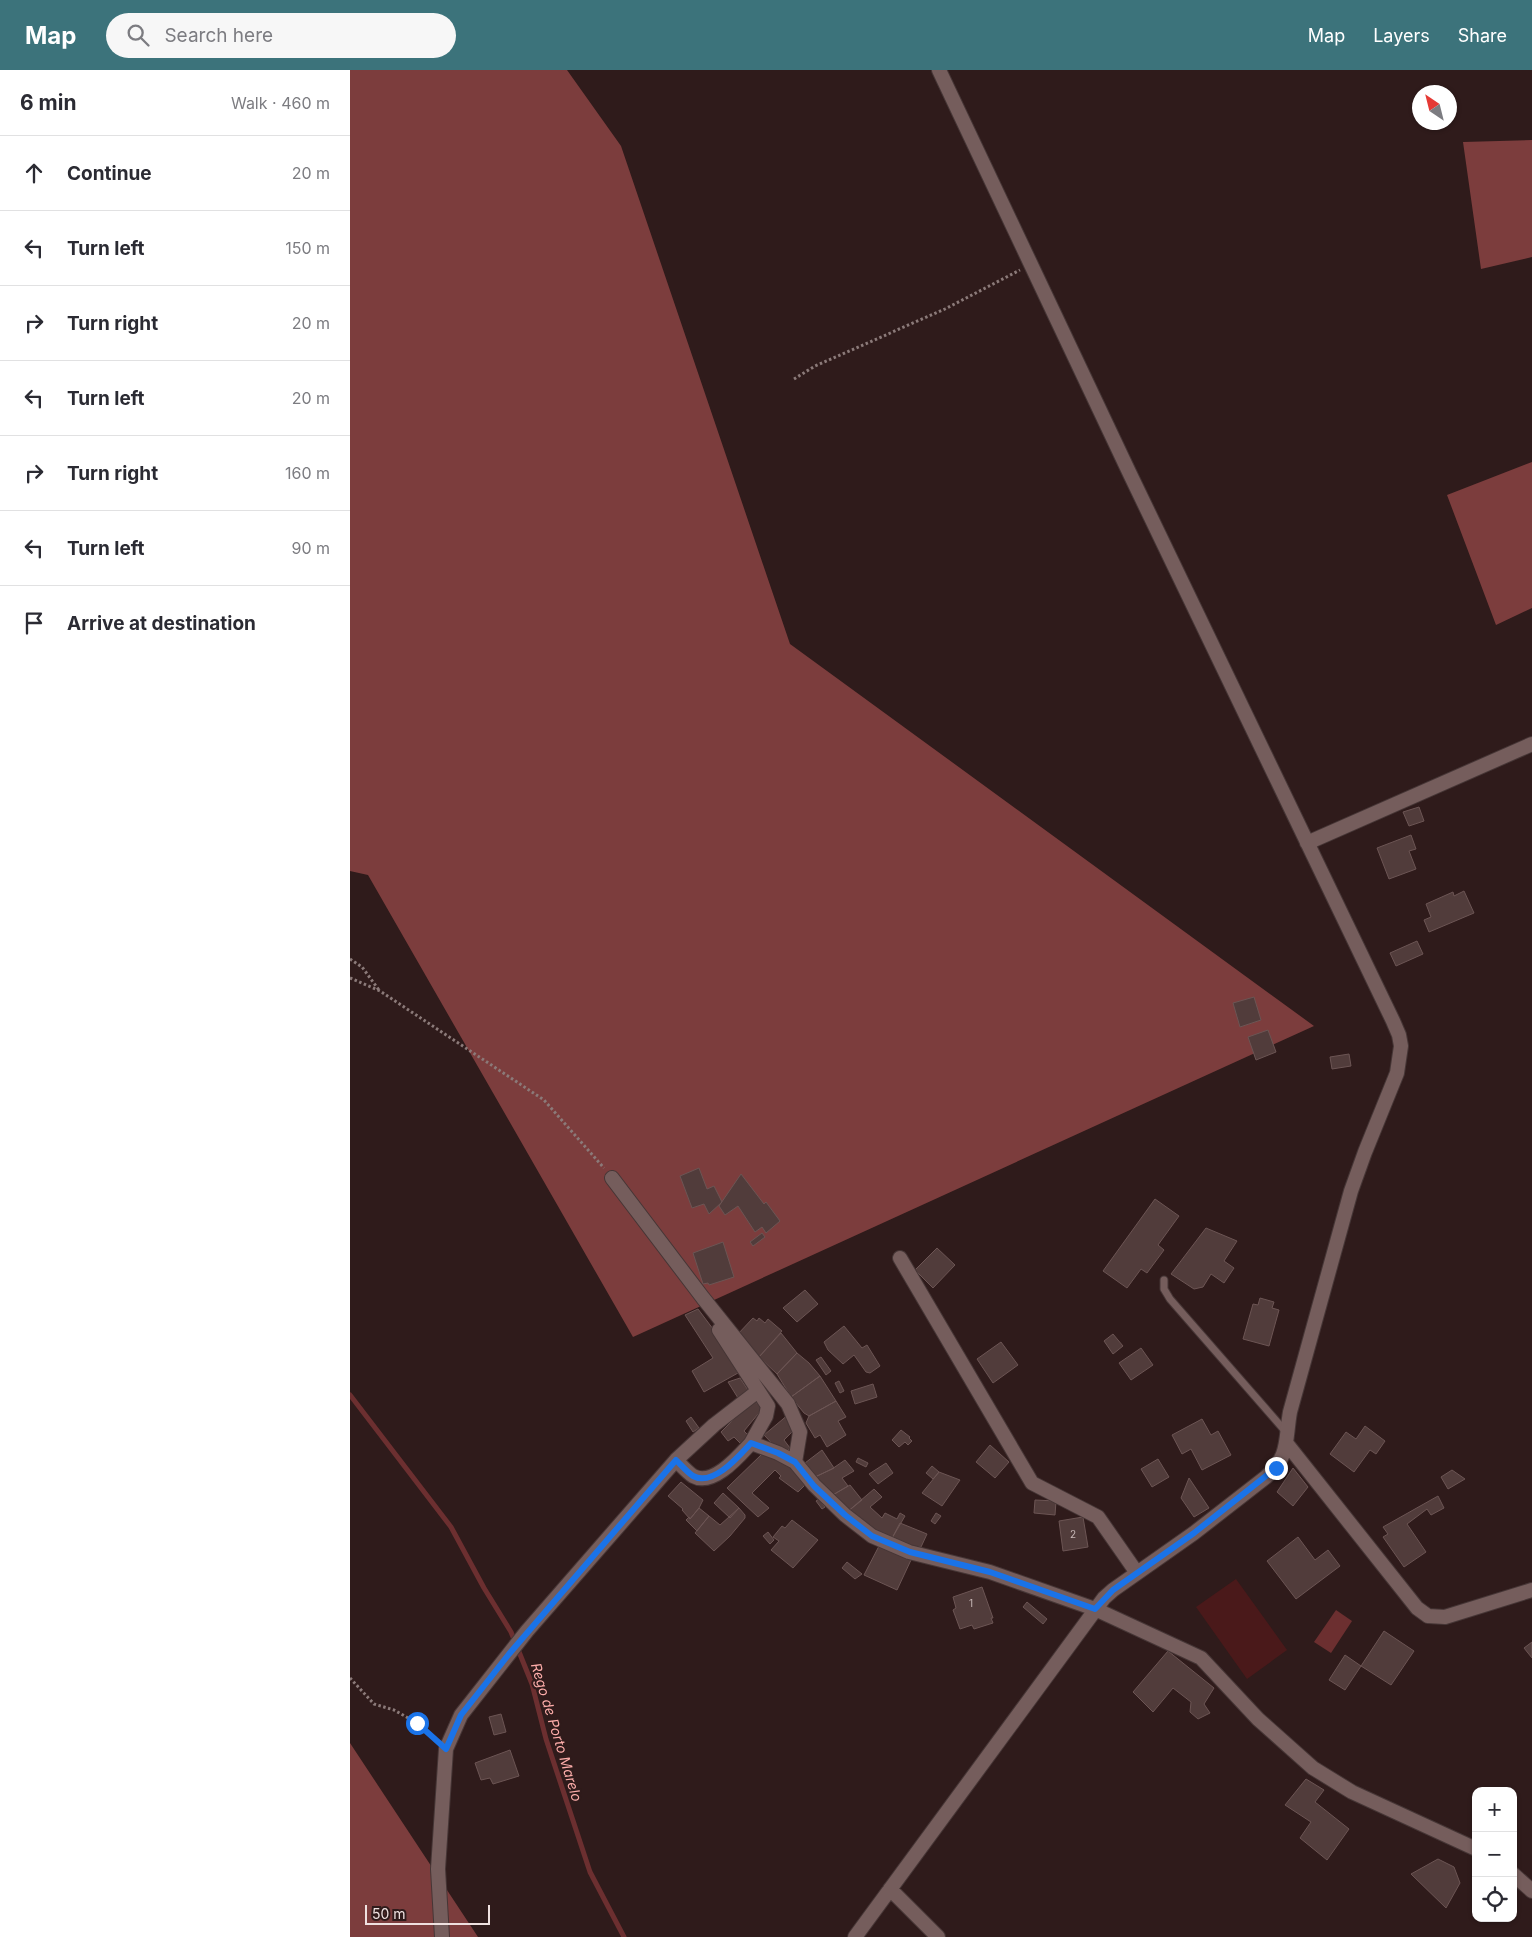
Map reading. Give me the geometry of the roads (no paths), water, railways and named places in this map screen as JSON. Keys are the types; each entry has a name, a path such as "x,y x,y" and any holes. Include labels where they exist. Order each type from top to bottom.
{"street":[{"path":"856,1937 1095,1609 1113,1590 1194,1533 1266,1477 1283,1458 1290,1412 1351,1191 1364,1152 1397,1073 1401,1046 1393,1021 939,70"},
{"path":"1307,843 1532,744"},
{"path":"612,1178 703,1298 788,1404 800,1432 795,1462"},
{"path":"900,1258 1032,1483 1098,1517 1137,1572"},
{"path":"676,1460 695,1477 712,1477 734,1461 751,1443 766,1416 768,1406 708,1315 703,1298"},
{"path":"442,1937 438,1869 446,1749 461,1715 527,1631 676,1460 714,1425 758,1391"},
{"path":"1287,1439 1417,1608 1428,1616 1445,1617 1532,1590"},
{"path":"751,1443 778,1453 795,1462 814,1486 845,1515 872,1536 910,1552 990,1572 1095,1609 1201,1658 1258,1719 1314,1768 1352,1792 1472,1847"},
{"path":"1516,1877 1532,1891"},
{"path":"890,1889 938,1937"}],"lane":[{"path":"1164,1280 1164,1289 1170,1299 1287,1439"}],"waterway":[{"name":"Rego de Porto Marelo","path":"350,1395 451,1527 484,1588 511,1632 532,1684 546,1739 590,1872 624,1937"}]}
